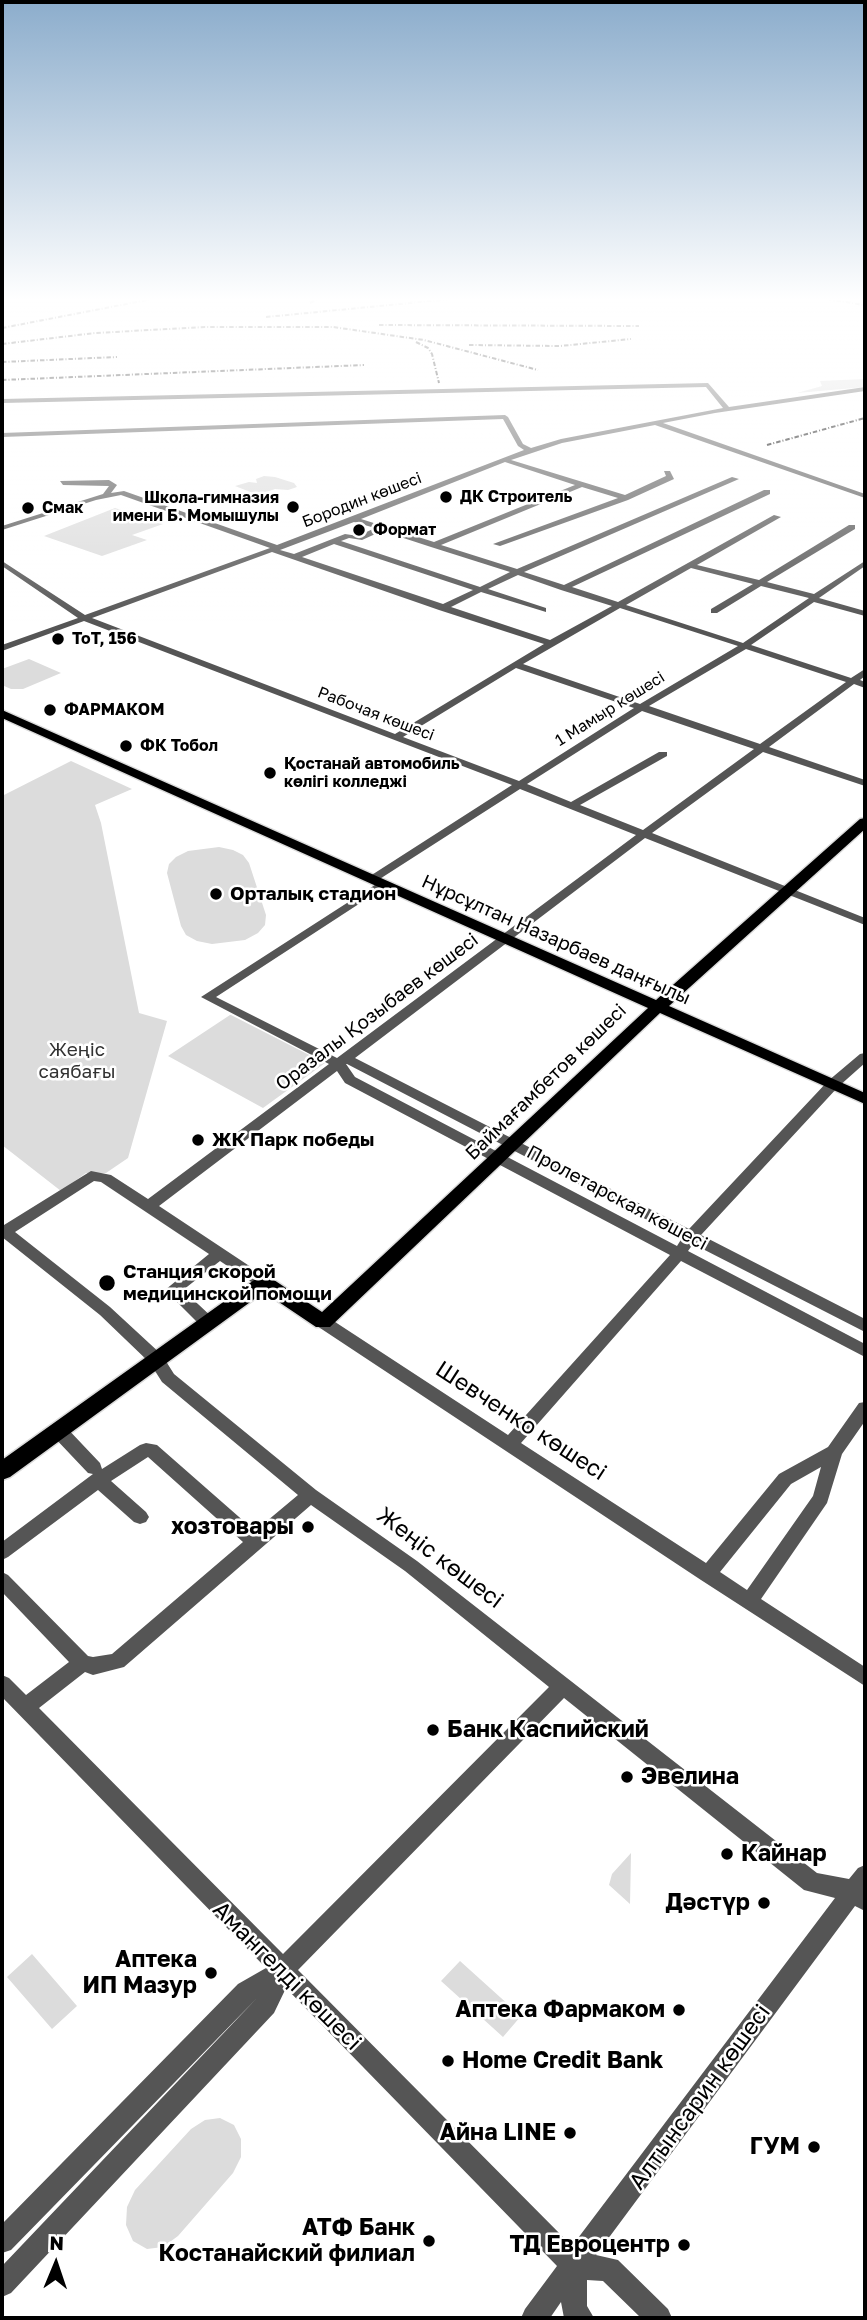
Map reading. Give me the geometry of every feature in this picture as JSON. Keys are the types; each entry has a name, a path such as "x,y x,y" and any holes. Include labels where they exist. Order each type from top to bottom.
{"main road":[{"name":"Нұрсұлтан Назарбаев даңғылы","path":"2,714 865,1099"},
{"name":"Баймағамбетов көшесі","path":"323,1322 659,1006 865,822"},
{"name":"Шевченко көшесі","path":"264,1283 323,1322"},
{"path":"2,1471 264,1283"}],"street":[{"name":"Бородин көшесі","path":"2,648 275,549 530,450 561,441 739,407"},
{"path":"2,435 505,417 520,445 530,450"},
{"path":"656,423 865,496"},
{"path":"504,460 625,498"},
{"path":"497,544 625,498 671,477 667,472"},
{"path":"442,608 517,572 734,479"},
{"path":"63,483 106,482 113,485 118,493"},
{"path":"106,495 113,485"},
{"path":"434,545 580,485"},
{"path":"564,588 767,492"},
{"path":"2,528 118,493 442,608 551,643"},
{"path":"394,738 551,643 777,517"},
{"path":"354,519 865,685"},
{"path":"714,611 852,527"},
{"path":"295,557 350,536 359,538 382,528"},
{"path":"335,542 543,610"},
{"name":"Рабочая көшесі","path":"2,563 84,618 520,785 865,922"},
{"name":"1 Мамыр көшесі","path":"207,998 520,785 641,707 743,647 864,564"},
{"path":"691,566 865,614"},
{"path":"517,665 865,783"},
{"name":"Оразалы Қозыбаев көшесі","path":"149,1206 644,834 865,672"},
{"path":"571,806 663,754"},
{"name":"Пролетарская көшесі","path":"207,998 513,1145 865,1326"},
{"path":"511,1443 679,1254 690,1237 833,1084 865,1057"},
{"name":"Пролетарская көшесі","path":"344,1062 350,1080 865,1350"},
{"path":"2,1249 8,1233 91,1176 106,1178 149,1206"},
{"name":"Шевченко көшесі","path":"149,1206 264,1283"},
{"name":"Жеңіс көшесі","path":"8,1233 105,1311 156,1359 167,1378 310,1495 411,1566 812,1883 861,1888"},
{"path":"208,1322 173,1290 220,1253"},
{"name":"Шевченко көшесі","path":"323,1322 865,1677"},
{"path":"749,1601 821,1498 834,1452 865,1408"},
{"path":"58,1430 140,1517"},
{"path":"2,1552 98,1474 141,1452 151,1450 255,1542"},
{"path":"707,1575 785,1479 834,1452"},
{"path":"2,1580 82,1663 93,1666 117,1661 310,1495"},
{"path":"25,1708 82,1663"},
{"name":"Амангелді көшесі","path":"2,1684 573,2266"},
{"path":"2,2241 246,1992 282,1971 564,1685"},
{"name":"Алтынсарин көшесі","path":"534,2318 861,1888"},
{"path":"2,2284 266,2005 282,1971"},
{"path":"581,2318 574,2311 573,2266 609,2269 659,2318"}],"green space":[{"path":"264,476 294,483 297,487 288,490 275,489 258,495 235,486 257,483 256,479"},
{"path":"115,508 163,524 132,535 147,540 102,556 44,536"},
{"path":"29,659 61,673 23,689 11,689 2,685 2,669"},
{"name":"Жеңіс саябағы","path":"71,761 132,789 95,805 101,823 139,1013 167,1021 128,1158 106,1173 86,1173 61,1191 2,1145 2,796"},
{"name":"Орталық стадион","path":"219,847 243,855 249,863 266,915 265,925 258,933 245,940 212,944 186,935 181,926 167,873 169,864 188,851"},
{"path":"230,1015 325,1063 263,1108 168,1056"},
{"path":"631,1853 630,1904 609,1885 612,1874"},
{"path":"32,1954 77,2006 52,2029 7,1977"},
{"path":"460,1961 521,2016 503,2037 441,1981"},
{"path":"220,2118 234,2125 241,2139 241,2157 233,2173 178,2236 163,2247 147,2249 133,2241 126,2225 127,2207 135,2190 191,2129 205,2120"}],"railway":[{"path":"767,445 865,418"}],"place":[{"name":"ДК Строитель","path":"446,497"},
{"name":"Школа-гимназия имени Б. Момышулы","path":"293,507"},
{"name":"Смак","path":"28,508"},
{"name":"Формат","path":"359,530"},
{"name":"ТоТ, 156","path":"58,639"},
{"name":"ФАРМАКОМ","path":"50,710"},
{"name":"ФК Тобол","path":"126,746"},
{"name":"Қостанай автомобиль көлігі колледжі","path":"270,773"},
{"name":"Орталық стадион","path":"216,894"},
{"name":"ЖК Парк победы","path":"198,1140"},
{"name":"Станция скорой медицинской помощи","path":"107,1283"},
{"name":"хозтовары","path":"308,1527"},
{"name":"Банк Каспийский","path":"433,1730"},
{"name":"Эвелина","path":"627,1777"},
{"name":"Кайнар","path":"727,1854"},
{"name":"Дәстүр","path":"764,1903"},
{"name":"Аптека ИП Мазур","path":"211,1973"},
{"name":"Аптека Фармаком","path":"679,2010"},
{"name":"Home Credit Bank","path":"448,2061"},
{"name":"Айна LINE","path":"570,2133"},
{"name":"ГУМ","path":"814,2147"},
{"name":"АТФ Банк Костанайский филиал","path":"429,2241"},
{"name":"ТД Евроцентр","path":"684,2245"}]}
